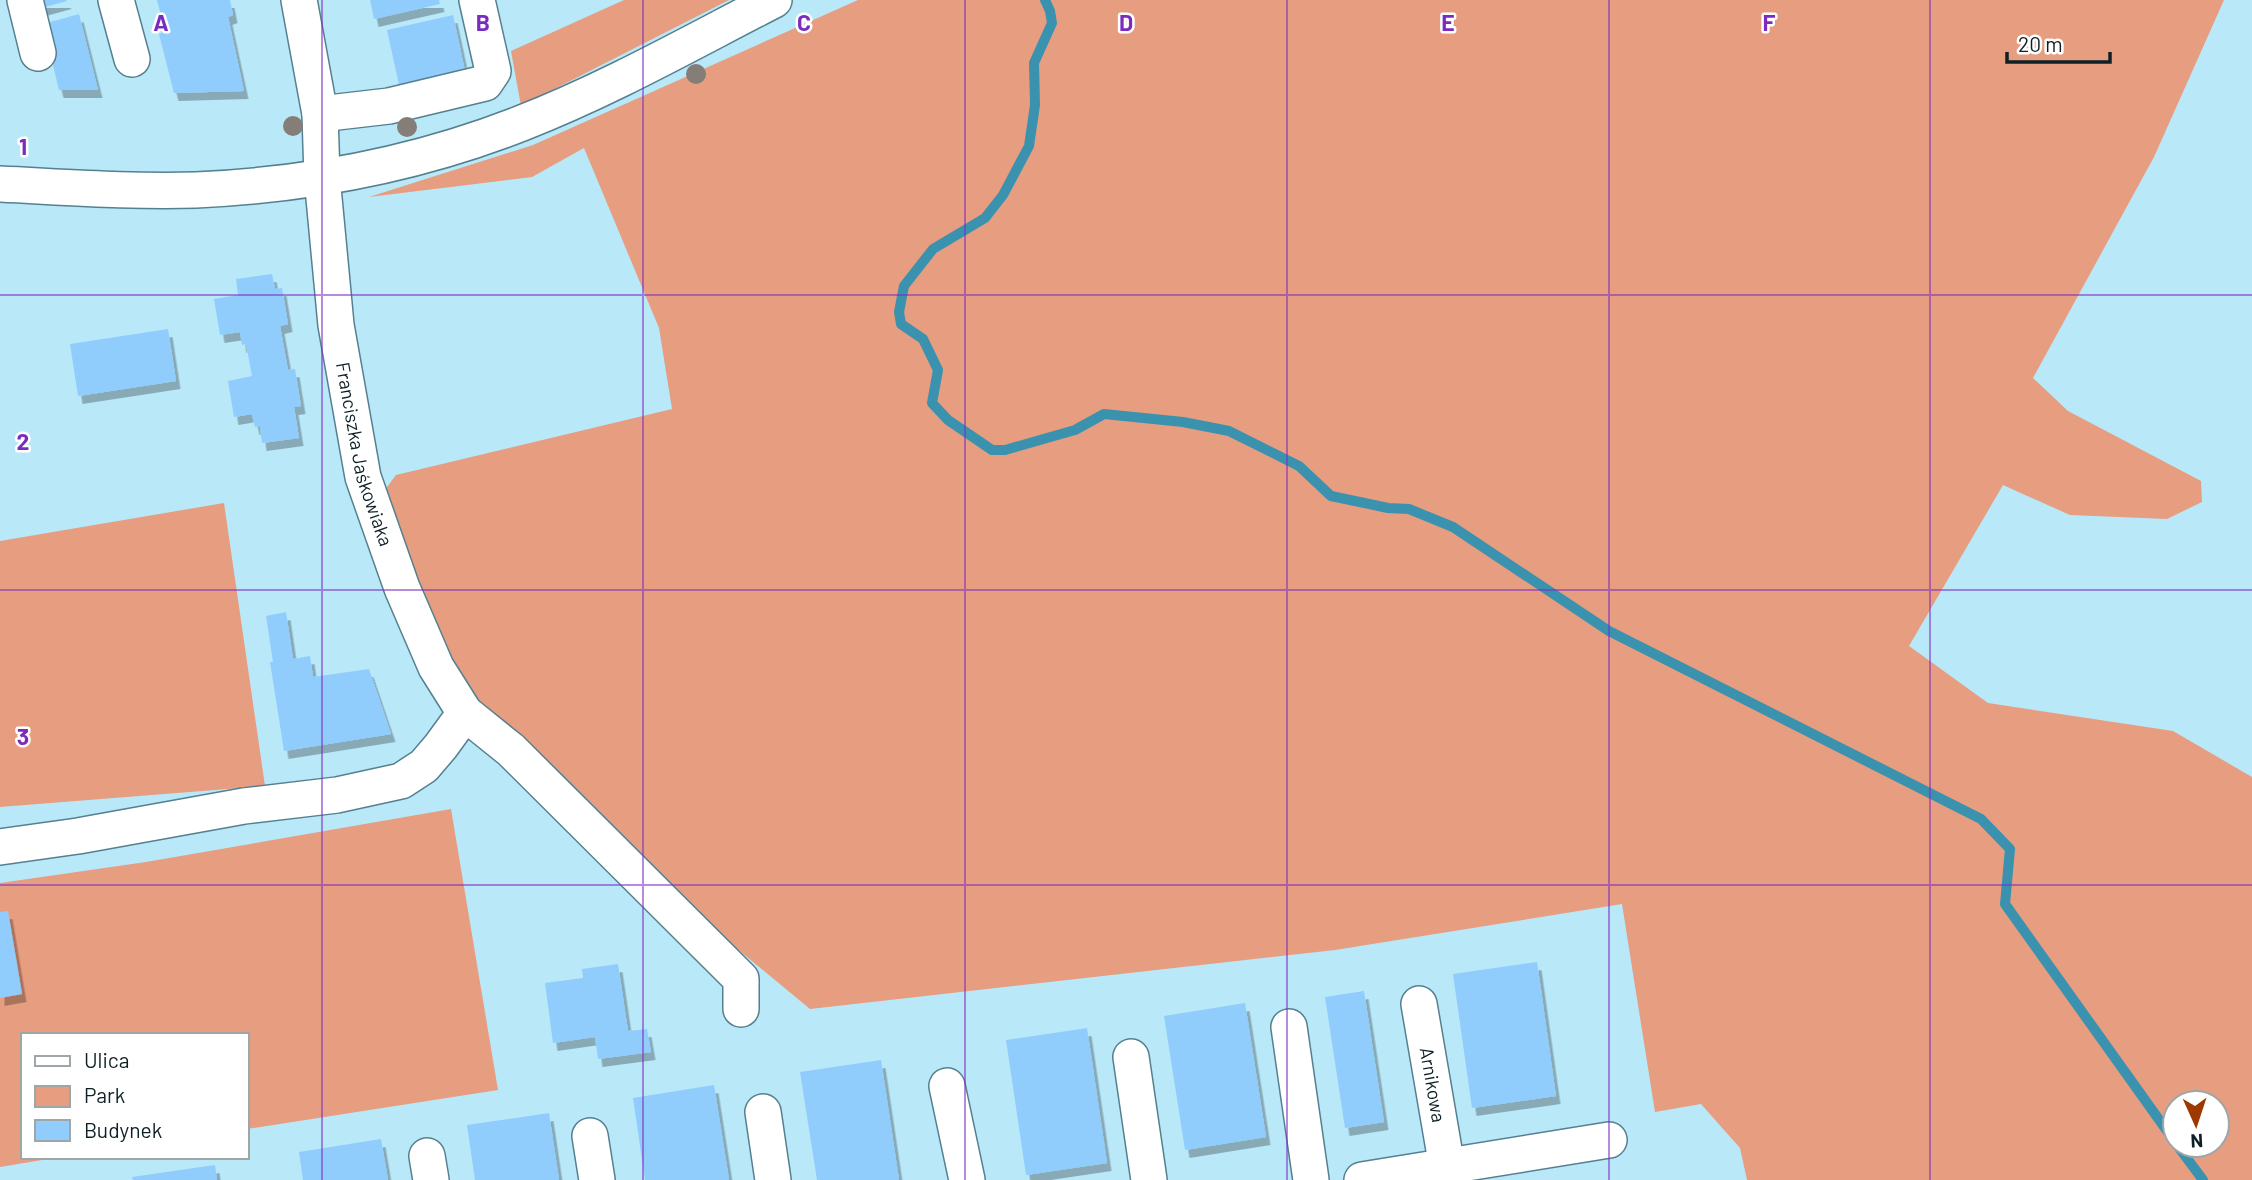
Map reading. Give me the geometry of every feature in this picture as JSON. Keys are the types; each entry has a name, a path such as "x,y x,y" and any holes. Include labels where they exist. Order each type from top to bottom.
{"street":[{"path":"25,0 38,53"},
{"path":"116,0 131,59"},
{"name":"Franciszka Jaśkowiaka","path":"299,0 320,114 322,177 336,325 363,477 402,588 436,667 465,713 511,750 741,979 741,1009"},
{"path":"320,114 390,106 485,83 493,71 477,0"},
{"path":"0,184 195,190 322,177 371,168 433,153 523,123 627,76 774,0"},
{"path":"0,847 244,806 337,794 401,781 424,766 465,713"},
{"name":"Arnikowa","path":"1419,1004 1447,1167"},
{"path":"1289,1027 1311,1180"},
{"path":"1131,1057 1149,1180"},
{"path":"947,1086 967,1180"},
{"path":"763,1112 773,1180"},
{"path":"590,1136 597,1180"},
{"path":"1363,1180 1609,1140"}],"green space":[{"path":"624,0 729,0 521,106 511,51"},
{"path":"858,0 2224,0 2154,157 2033,378 2068,411 2201,481 2202,502 2167,519 2070,515 2003,485 1909,646 1988,703 2173,731 2252,777 2252,1180 1747,1180 1740,1148 1701,1104 1655,1112 1622,904 1335,950 810,1009 671,894 476,699 449,662 381,495 396,475 672,409 659,328 584,148 532,177 369,197 533,145"},
{"path":"224,503 265,786 0,807 0,541"},
{"path":"451,809 498,1090 248,1129 248,1033 21,1033 21,1159 48,1159 0,1167 0,883 146,862"}],"building":[{"path":"35,0 66,0 67,1 38,9"},
{"path":"157,0 230,0 233,15 228,17 244,91 174,93 159,34 165,31"},
{"path":"370,0 439,0 440,4 374,19"},
{"path":"79,14 98,90 59,90 43,24"},
{"path":"453,15 465,71 399,85 387,30"},
{"path":"272,274 275,289 282,288 288,324 280,326 288,370 295,369 301,406 294,407 299,438 262,443 260,426 255,427 252,414 234,417 228,381 252,376 246,344 242,345 240,332 220,335 214,299 238,295 236,279"},
{"path":"168,329 176,381 78,396 70,344"},
{"path":"286,612 293,659 310,656 313,677 369,669 391,734 284,751 270,662 273,662 266,616"},
{"path":"8,911 22,994 0,998 0,912"},
{"path":"1537,962 1556,1096 1472,1108 1453,974"},
{"path":"618,964 628,1031 647,1029 651,1052 598,1059 595,1037 553,1043 545,983 583,978 582,969"},
{"path":"1364,991 1384,1122 1345,1128 1325,997"},
{"path":"1245,1003 1266,1137 1185,1150 1164,1016"},
{"path":"1087,1028 1107,1163 1026,1175 1006,1040"},
{"path":"881,1060 899,1180 817,1180 800,1072"},
{"path":"714,1085 729,1180 645,1180 633,1098"},
{"path":"549,1113 559,1180 475,1180 467,1125"},
{"path":"381,1139 388,1180 303,1180 299,1152"},
{"path":"215,1165 217,1180 133,1180 132,1177"}],"waterway":[{"path":"1045,0 1052,23 1034,63 1035,105 1029,146 1003,195 985,218 933,249 904,286 899,312 901,324 923,339 938,370 932,403 948,420 992,450 1005,450 1075,430 1104,414 1183,422 1229,431 1299,466 1331,496 1388,508 1409,509 1453,527 1609,631 1981,819 2010,849 2005,904 2161,1122"},
{"path":"2187,1159 2203,1180"}]}
